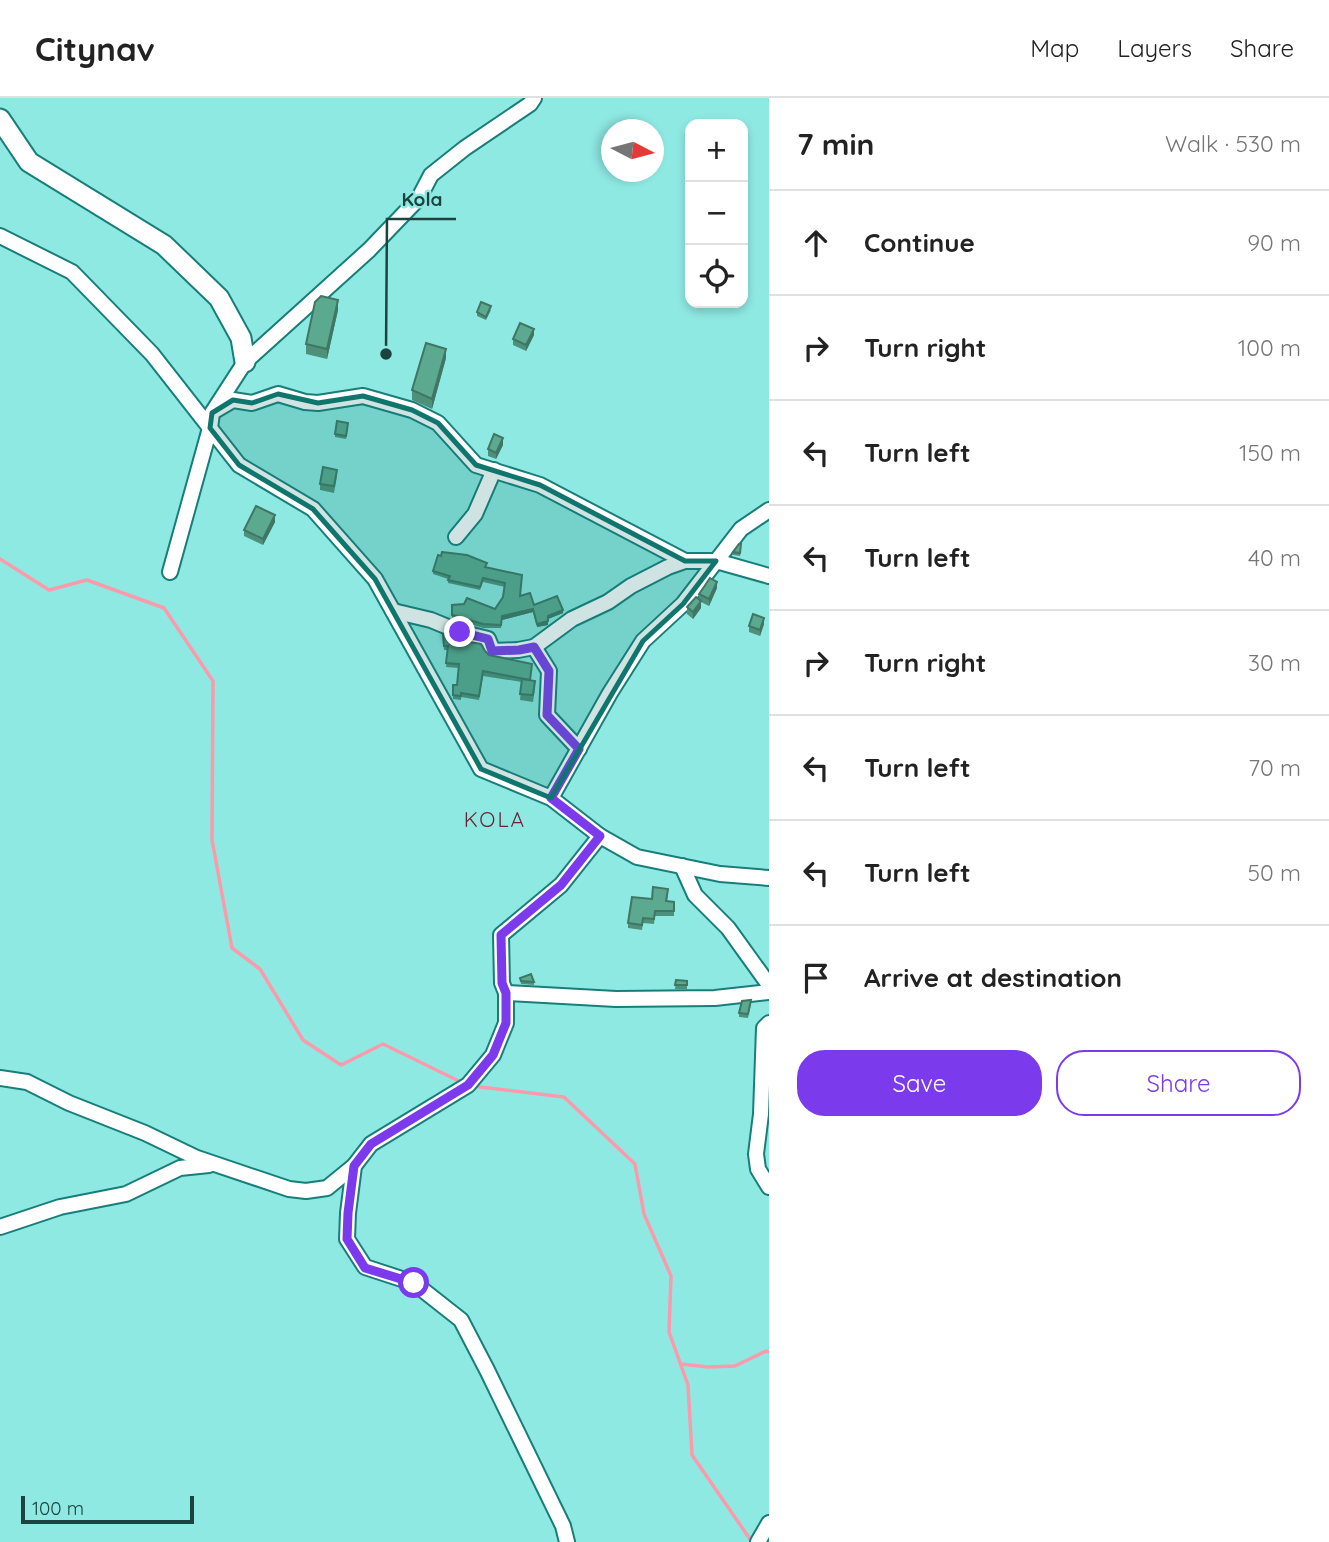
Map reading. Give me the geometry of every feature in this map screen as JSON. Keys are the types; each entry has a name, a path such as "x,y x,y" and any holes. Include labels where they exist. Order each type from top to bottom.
{"street":[{"path":"170,572 211,420 245,362 376,242 419,198 431,175 530,104 534,98"},
{"path":"0,119 29,162 163,245 219,298 241,338 245,362"},
{"path":"0,236 72,272 152,354 211,420 239,465 313,509 375,579 481,769 551,798 600,836 637,857 720,874 769,878"},
{"path":"211,420 233,400 253,403 278,394 318,403 363,396 412,410 438,423 475,465 540,485 685,561"},
{"path":"456,537 475,514 494,470"},
{"path":"551,798 643,640 683,604 741,529 769,510"},
{"path":"393,611 431,620 460,632 488,639 492,651 519,650 534,647 572,619 608,602 631,586 668,567 685,561 716,561 769,576"},
{"path":"534,647 549,671 547,715 579,749"},
{"path":"0,1078 27,1082 197,1158 289,1189 306,1191 327,1188 354,1166 371,1144 468,1085 493,1055 506,1023 501,935 561,885 600,836"},
{"path":"682,866 695,895 728,928 769,985"},
{"path":"506,993 616,999 715,998 769,992"},
{"path":"769,1023 764,1028 761,1114 756,1154 758,1169 769,1187"},
{"path":"0,1227 60,1207 126,1194 180,1168 216,1164"},
{"path":"354,1166 347,1239 365,1268 414,1283 461,1320 563,1526 567,1542"},
{"path":"758,1542 769,1523"}],"highlighted area":[{"path":"278,394 318,403 363,396 412,410 438,423 476,465 540,485 685,561 716,561 683,604 643,641 551,798 481,769 375,579 313,509 239,465 210,428 212,413 233,400 252,403"}],"building":[{"path":"321,296 338,300 327,349 306,344 315,302"},
{"path":"481,302 491,306 486,317 477,312"},
{"path":"520,323 534,329 526,345 513,339"},
{"path":"426,343 446,349 432,399 412,390"},
{"path":"337,421 348,423 346,436 335,434"},
{"path":"494,434 503,438 496,453 488,449"},
{"path":"323,467 337,470 334,486 320,484"},
{"path":"256,506 275,515 263,539 244,530"},
{"path":"739,544 740,553 733,552"},
{"path":"442,552 467,555 487,563 485,567 522,575 520,596 530,593 534,605 557,596 563,610 548,616 548,621 537,624 533,609 502,616 501,625 483,624 452,615 452,605 464,604 467,598 495,609 503,597 505,583 483,578 480,587 448,580 450,576 433,571 438,555 441,556"},
{"path":"710,578 717,582 709,599 699,594"},
{"path":"696,597 701,601 693,612 687,607"},
{"path":"753,614 764,618 760,630 749,626"},
{"path":"451,634 481,644 489,655 532,664 530,680 483,671 479,696 461,693 461,696 453,695 459,664 446,663 448,646 444,646 443,635"},
{"path":"522,679 535,681 533,695 520,694"},
{"path":"653,887 668,889 666,901 674,902 674,911 655,911 654,919 643,918 642,925 628,923 632,897 652,899"},
{"path":"531,974 534,982 521,981 520,978"},
{"path":"676,980 687,981 687,985 675,985"},
{"path":"751,1000 748,1014 739,1013 742,1001"}],"waterway":[{"path":"0,559 49,590 87,580 164,608 213,681 212,840 232,948 260,969 303,1040 341,1065 383,1044 465,1084"},
{"path":"472,1086 564,1097 635,1164 644,1214 671,1276 669,1332 688,1385 692,1455 752,1542"},
{"path":"681,1364 735,1366 769,1352"}],"place":[{"name":"Kola","path":"386,354"}],"district":[{"name":"KOLA","path":"495,820"}],"route":[{"path":"414,1283 365,1268 347,1239 354,1166 371,1144 468,1085 493,1055 506,1023 501,935 561,885 600,836 551,798 579,749 547,715 549,671 534,647 492,651 488,639 460,632"}]}
